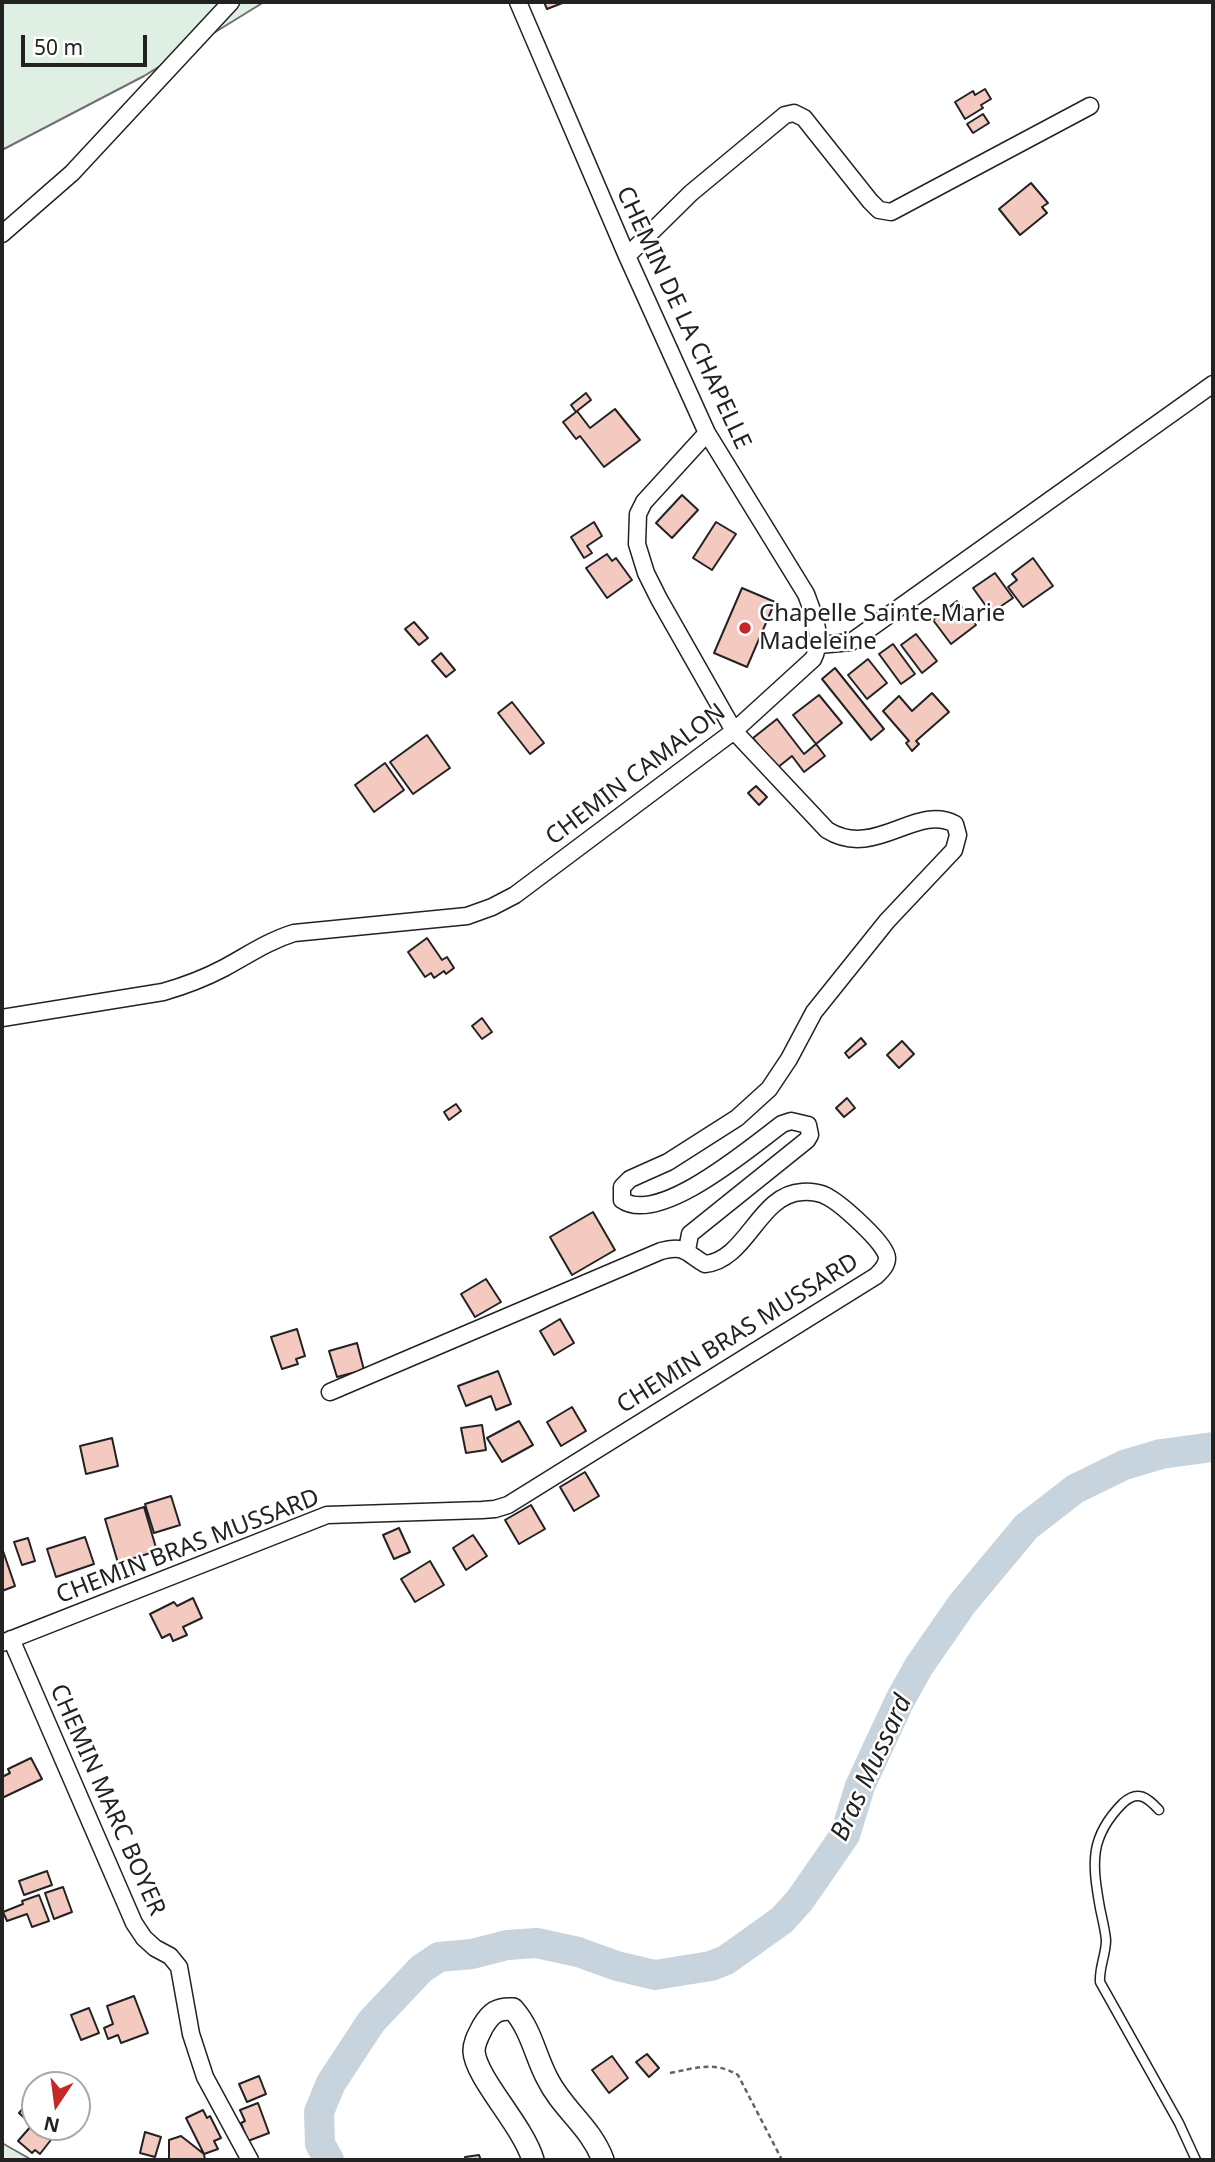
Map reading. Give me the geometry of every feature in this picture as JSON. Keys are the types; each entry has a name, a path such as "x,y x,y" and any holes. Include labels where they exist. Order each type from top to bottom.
{"street":[{"path":"2,234 72,173 231,2"},
{"name":"CHEMIN DE LA CHAPELLE","path":"518,2 706,433 806,594 816,621 819,645"},
{"path":"627,256 691,192 785,115 794,113 804,118 870,201 879,210 891,212 1090,106"},
{"path":"819,645 851,642 1213,384"},
{"path":"687,1250 690,1234 807,1140 810,1135 808,1125 791,1121 782,1124 696,1186 649,1206 634,1206 622,1200 622,1187 630,1178 668,1162 737,1118 769,1089 789,1059 814,1012 887,921 954,850 958,835 955,824 943,819 928,820 868,839 848,840 838,837 827,830 734,731 659,599 646,573 637,544 638,514 644,502 706,433"},
{"name":"CHEMIN CAMALON","path":"2,1018 163,992 221,970 272,940 293,933 467,916 492,907 515,895 734,731 813,659 819,645"},
{"name":"CHEMIN BRAS MUSSARD","path":"6,1641 327,1515 495,1510 508,1505 876,1276 887,1258 885,1249 879,1240 828,1196 801,1192 788,1195 777,1202 729,1253 718,1261 705,1264 687,1250 671,1248 661,1251 330,1392"},
{"name":"CHEMIN MARC BOYER","path":"6,1641 134,1923 144,1938 170,1956 178,1967 191,2034 205,2077 250,2160"},
{"path":"533,2160 524,2138 474,2054 478,2036 490,2014 501,2008 513,2009 521,2018 546,2077 563,2103 591,2135 603,2160"}],"lane":[{"path":"1159,1810 1148,1798 1138,1796 1128,1799 1108,1819 1097,1842 1095,1863 1106,1940 1099,1970 1100,1982 1179,2123 1196,2160"}],"path":[{"path":"670,2073 704,2067 725,2067 738,2075 782,2160"}],"green space":[{"path":"2,2 264,2 144,76 2,150"},
{"path":"2,2143 32,2160 2,2160"}],"building":[{"path":"544,2 565,2 547,9"},
{"path":"985,89 991,99 981,105 983,108 965,119 955,102 973,91 975,95"},
{"path":"983,114 989,123 973,133 967,124"},
{"path":"1031,183 1048,203 1042,207 1047,213 1020,235 999,209"},
{"path":"586,393 591,400 577,411 590,428 615,409 640,440 604,467 580,436 576,439 563,422 576,412 571,405"},
{"path":"682,495 698,510 672,538 656,523"},
{"path":"594,522 602,536 587,546 592,553 584,558 571,537"},
{"path":"716,522 736,534 712,570 693,558"},
{"path":"607,554 612,561 616,558 632,580 607,598 586,568"},
{"path":"1033,558 1053,586 1023,607 1008,587 1017,580 1012,574"},
{"path":"995,573 1013,598 991,613 973,588"},
{"name":"Chapelle Sainte-Marie Madeleine","path":"742,588 775,602 747,667 714,653"},
{"path":"957,601 976,625 951,644 933,620"},
{"path":"414,622 428,638 419,645 405,629"},
{"path":"916,634 937,661 922,673 901,645"},
{"path":"893,644 915,674 901,684 879,654"},
{"path":"441,653 455,670 446,677 432,661"},
{"path":"868,659 887,683 867,699 848,675"},
{"path":"835,668 884,729 871,740 822,679"},
{"path":"932,693 949,712 916,741 919,744 912,751 906,743 909,741 883,711 899,696 912,711"},
{"path":"819,695 842,723 816,744 793,715"},
{"path":"512,702 544,743 530,754 498,713"},
{"path":"777,719 804,754 816,744 825,756 804,772 792,756 777,768 753,738"},
{"path":"427,735 450,768 413,794 390,762"},
{"path":"385,763 404,790 374,812 355,785"},
{"path":"756,786 767,797 759,805 748,793"},
{"path":"427,938 442,960 447,957 454,968 446,974 444,971 434,978 431,973 425,977 408,952"},
{"path":"482,1018 492,1032 482,1039 472,1026"},
{"path":"861,1038 866,1044 849,1058 845,1053"},
{"path":"902,1041 914,1054 899,1068 887,1055"},
{"path":"847,1098 855,1108 844,1117 836,1108"},
{"path":"456,1104 461,1111 449,1120 444,1112"},
{"path":"593,1212 615,1250 572,1275 550,1237"},
{"path":"486,1279 501,1302 475,1317 461,1294"},
{"path":"560,1319 574,1343 554,1355 540,1331"},
{"path":"297,1329 305,1356 296,1359 298,1364 282,1369 271,1337"},
{"path":"357,1343 364,1370 337,1377 329,1351"},
{"path":"498,1371 511,1404 496,1410 491,1396 466,1406 458,1386"},
{"path":"572,1407 586,1431 561,1446 547,1422"},
{"path":"519,1421 533,1445 502,1462 487,1438"},
{"path":"482,1425 486,1450 466,1453 461,1428"},
{"path":"112,1438 118,1466 86,1474 80,1446"},
{"path":"585,1472 599,1496 574,1511 560,1487"},
{"path":"171,1496 180,1525 154,1533 145,1504"},
{"path":"531,1505 545,1529 519,1544 505,1520"},
{"path":"144,1507 157,1551 118,1563 105,1519"},
{"path":"399,1528 410,1552 394,1559 383,1535"},
{"path":"473,1535 487,1556 466,1570 453,1548"},
{"path":"85,1537 94,1564 56,1577 47,1549"},
{"path":"28,1538 35,1561 22,1565 14,1542"},
{"path":"2,1548 15,1586 2,1591"},
{"path":"430,1561 444,1585 415,1602 401,1579"},
{"path":"193,1598 202,1618 183,1627 187,1635 173,1641 170,1634 162,1638 150,1614 174,1602 177,1606"},
{"path":"31,1758 42,1779 2,1798 2,1777 10,1773 8,1769"},
{"path":"47,1871 52,1885 24,1895 19,1881"},
{"path":"63,1887 72,1912 54,1919 45,1893"},
{"path":"39,1895 49,1921 32,1927 27,1914 7,1921 3,1912"},
{"path":"134,1996 148,2033 121,2043 118,2035 108,2039 104,2028 113,2024 107,2006"},
{"path":"89,2008 99,2033 81,2040 71,2015"},
{"path":"647,2054 659,2068 649,2077 636,2062"},
{"path":"612,2056 628,2078 609,2093 592,2070"},
{"path":"259,2076 266,2094 247,2102 239,2084"},
{"path":"258,2103 269,2133 248,2141 241,2123 245,2121 240,2110"},
{"path":"203,2110 207,2118 210,2116 221,2138 214,2141 218,2149 204,2154 186,2118"},
{"path":"145,2132 161,2137 155,2157 140,2153"},
{"path":"181,2136 204,2154 205,2160 169,2160 169,2140"},
{"path":"21,2138 21,2141 50,2141 40,2154 35,2150 32,2153 18,2141"},
{"path":"479,2155 481,2160 466,2160 465,2157"}],"waterway":[{"name":"Bras Mussard","path":"329,2160 320,2144 319,2112 331,2083 371,2022 421,1969 439,1957 472,1954 507,1945 537,1943 655,1975 711,1966 726,1960 782,1920 800,1900 845,1835 860,1786 919,1666 962,1604 1026,1527 1075,1489 1124,1465 1161,1454 1213,1447"}],"place":[{"name":"Chapelle Sainte-Marie Madeleine","path":"745,628"}]}
